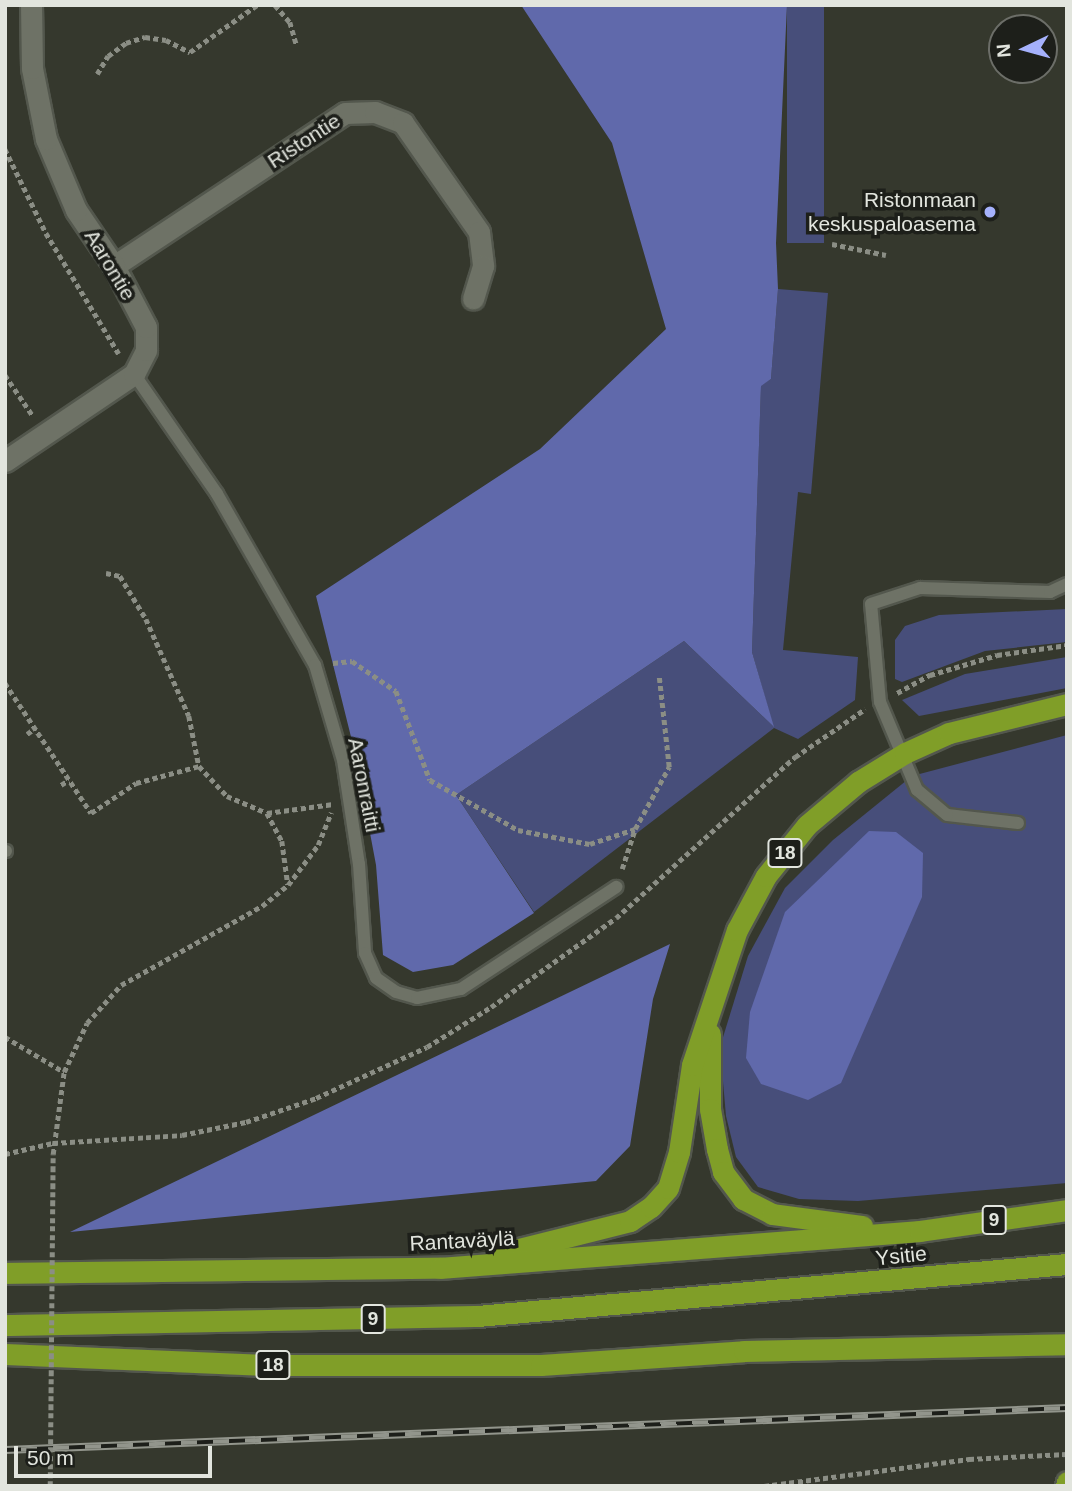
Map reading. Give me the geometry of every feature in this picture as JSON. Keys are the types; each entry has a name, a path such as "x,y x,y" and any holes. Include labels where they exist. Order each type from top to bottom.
{"highway":[{"name":"18","path":"440,1268 600,1231 631,1221 651,1207 667,1188 679,1152 692,1065 714,992 737,930 766,876 807,825 858,782 905,753 949,733 1062,707"},
{"path":"714,992 708,1054 710,1109 723,1171 743,1199 772,1214 800,1221 920,1231"},
{"name":"Ysitie","path":"920,1231 1067,1210"},
{"name":"Rantaväylä","path":"5,1273 440,1268 920,1231"},
{"name":"Ysitie","path":"5,1325 477,1316 740,1296 1067,1264"},
{"name":"18","path":"5,1354 272,1365 541,1365 744,1350 1067,1344"}],"street":[{"name":"Aarontie","path":"31,5 32,68 46,139 76,210 114,266 146,327 146,350 134,374"},
{"name":"Ristontie","path":"114,266 345,113 375,112 403,122 479,232 482,266 472,298"},
{"path":"5,461 134,374"}],"lane":[{"name":"Aaronraitti","path":"134,374 217,494 315,666 343,760 359,864 365,953 376,978 396,992 417,998 461,989 616,887"},
{"path":"1018,823 947,816 917,790 905,753 880,702 871,604 920,588 1050,592 1067,584"}],"path":[{"path":"97,74 108,56 126,43 155,38 190,51 257,5"},
{"path":"275,5 290,22 297,46"},
{"path":"5,149 95,321 134,374"},
{"path":"832,244 886,255"},
{"path":"5,375 45,435"},
{"path":"106,573 120,576 146,619 190,716 199,766 227,796 267,813 334,803"},
{"path":"315,666 352,661 396,691 430,780 518,830 590,844 635,829"},
{"path":"616,887 635,829 669,767 659,677"},
{"path":"5,683 91,813 136,783 199,766"},
{"path":"27,734 35,729"},
{"path":"50,1486 53,1143 64,1072 87,1023 121,985 262,906 288,885 317,845 334,803 343,760"},
{"path":"61,785 69,780"},
{"path":"267,813 282,841 288,885"},
{"path":"5,1037 64,1072"},
{"path":"5,1154 53,1143"},
{"path":"764,1486 969,1459 1067,1454"}],"shaded area":[{"path":"521,5 787,5 776,243 778,289 771,379 761,386 752,652 774,727 684,641 456,795 534,913 453,965 413,972 383,955 376,865 355,753 316,596 540,449 666,329 612,143"},
{"path":"787,5 824,5 824,243 787,243"},
{"path":"778,289 828,293 811,494 798,492 783,650 858,657 855,700 798,739 774,728 534,912 456,795 684,641 773,726 752,652 761,385 771,379"},
{"path":"1067,609 1067,642 985,651 902,682 895,679 895,640 905,626 939,615"},
{"path":"1067,657 1067,688 919,716 902,700 965,674"},
{"path":"1067,735 1067,1183 858,1201 799,1199 758,1187 736,1157 726,1116 720,1047 748,956 785,888 833,840 912,776"},
{"path":"869,831 896,832 923,853 922,897 841,1083 808,1100 761,1084 746,1058 750,1012 785,912"},
{"path":"670,944 653,999 630,1146 596,1181 70,1232"}],"railway":[{"path":"5,1450 1067,1408"}],"place":[{"name":"Ristonmaan keskuspaloasema","path":"990,212"}]}
